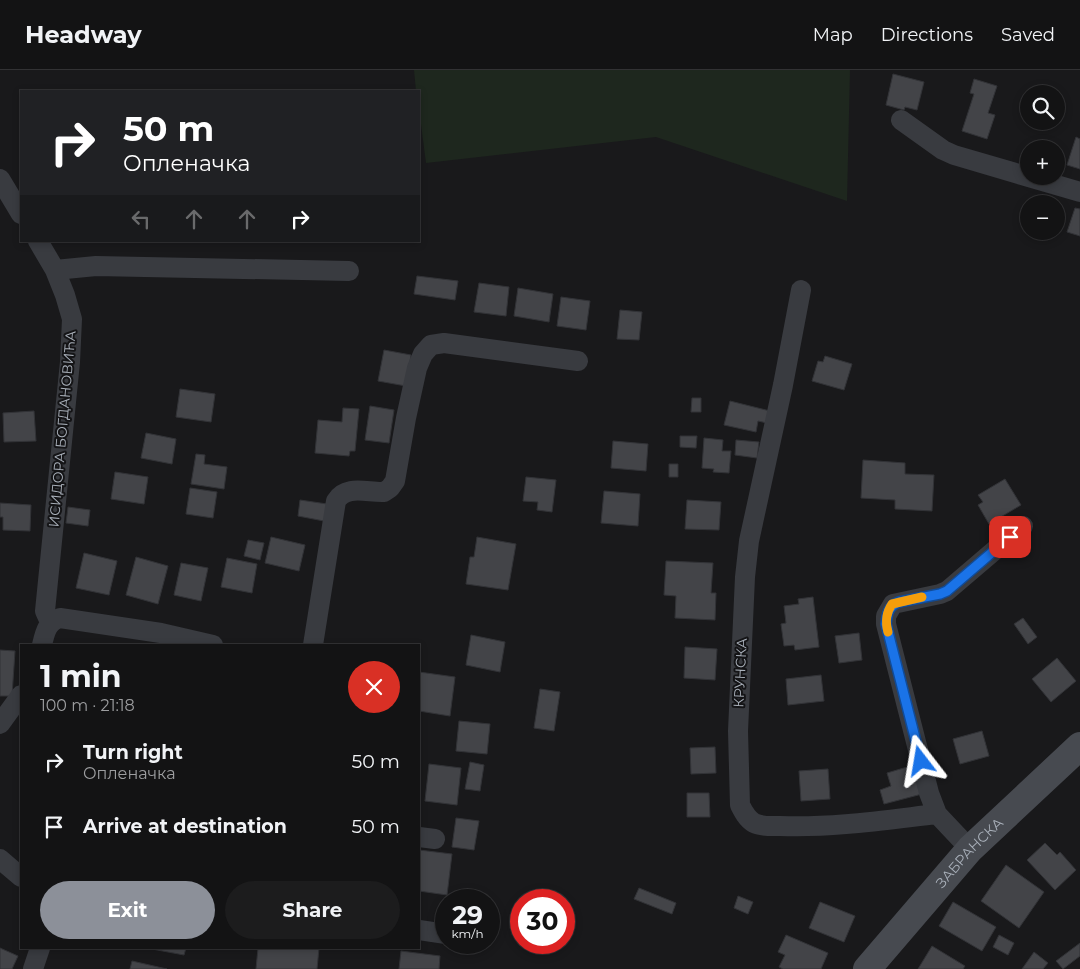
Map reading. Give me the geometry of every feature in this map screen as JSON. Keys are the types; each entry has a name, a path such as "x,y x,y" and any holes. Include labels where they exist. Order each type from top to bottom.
{"street":[{"path":"901,120 943,150 954,155 1080,192"},
{"path":"0,179 20,212"},
{"name":"ИСИДОРА БОГДАНОВИЋА","path":"39,242 55,270 72,319 70,362 45,611 50,622 46,628 42,644"},
{"path":"55,270 96,266 349,272"},
{"name":"КРУНСКА","path":"801,290 783,385 748,541 738,731 740,805 744,814 753,822 762,825 802,827 853,824 937,814"},
{"path":"313,644 336,501 339,496 346,492 356,490 384,492 393,484 418,368 423,354 431,345 444,343 578,361"},
{"path":"970,849 937,814 929,793 886,624 886,616 892,604 940,594 954,586 1023,526"},
{"path":"50,622 60,618 75,619 161,633 209,644"},
{"path":"0,724 20,696"},
{"name":"ЗАБРАНСКА","path":"867,969 970,849 1080,746"},
{"path":"0,859 20,876"},
{"path":"420,930 435,932"},
{"path":"33,969 40,949"}],"shaded area":[{"path":"414,70 850,70 847,201 656,137 426,163 420,117 420,90 416,90"}],"building":[{"path":"893,74 924,82 917,110 905,107 904,110 886,105"},
{"path":"974,79 997,86 988,113 995,115 987,139 962,131 974,94 970,93"},
{"path":"1076,137 1080,139 1080,169 1067,165"},
{"path":"1075,208 1080,209 1080,236 1067,232"},
{"path":"417,276 458,281 455,300 414,294"},
{"path":"479,283 509,287 506,316 474,312"},
{"path":"518,288 553,294 549,322 514,316"},
{"path":"561,297 590,301 586,330 557,326"},
{"path":"620,310 642,312 639,340 617,339"},
{"path":"384,350 411,355 406,386 378,381"},
{"path":"825,356 852,364 844,390 812,381 818,361 823,362"},
{"path":"180,389 215,394 211,422 176,417"},
{"path":"692,398 701,398 701,412 691,412"},
{"path":"730,401 770,411 767,423 758,421 756,432 724,425"},
{"path":"370,406 394,410 389,443 365,440"},
{"path":"343,408 359,409 355,451 350,451 349,456 315,453 318,420 342,422"},
{"path":"34,411 36,441 4,442 3,413"},
{"path":"146,433 176,439 172,464 141,458"},
{"path":"680,436 697,436 696,448 680,447"},
{"path":"704,438 723,440 722,451 731,451 729,473 713,472 714,469 702,468"},
{"path":"736,440 759,442 757,458 735,455"},
{"path":"613,441 648,444 646,471 611,468"},
{"path":"196,454 205,455 204,464 227,467 224,489 191,484"},
{"path":"863,460 905,463 905,474 934,475 932,511 895,509 895,500 861,498"},
{"path":"669,464 678,464 678,477 669,477"},
{"path":"115,472 148,477 144,504 111,499"},
{"path":"526,477 556,480 552,512 537,510 538,502 523,501"},
{"path":"1005,479 1021,505 989,524 978,505 983,502 978,495"},
{"path":"190,488 217,492 213,518 186,514"},
{"path":"604,491 640,494 638,526 601,523"},
{"path":"300,500 327,504 324,521 298,516"},
{"path":"687,500 721,502 719,530 685,529"},
{"path":"0,503 31,505 30,531 3,530 3,517 0,517"},
{"path":"68,507 90,510 88,526 66,523"},
{"path":"271,537 305,545 299,571 265,563"},
{"path":"477,537 516,544 508,590 466,584 470,557 474,557"},
{"path":"248,540 264,543 260,560 244,556"},
{"path":"84,553 117,561 109,595 76,588"},
{"path":"136,557 168,566 158,604 126,595"},
{"path":"227,558 257,564 252,593 221,587"},
{"path":"666,561 713,563 711,593 716,593 715,620 675,618 676,596 664,595"},
{"path":"181,563 208,568 201,601 174,595"},
{"path":"813,597 819,647 795,650 794,645 784,646 781,624 786,623 784,606 799,604 798,599"},
{"path":"1023,618 1037,637 1028,644 1014,624"},
{"path":"859,633 862,660 839,663 835,636"},
{"path":"471,635 505,642 500,672 466,665"},
{"path":"685,647 717,649 715,680 684,678"},
{"path":"0,650 15,651 12,696 0,696"},
{"path":"1057,658 1076,681 1051,702 1032,679"},
{"path":"420,672 455,677 450,716 420,711"},
{"path":"821,675 824,701 788,705 786,679"},
{"path":"540,689 560,692 554,731 534,728"},
{"path":"459,721 490,724 487,754 456,751"},
{"path":"982,731 989,756 960,764 953,739"},
{"path":"715,747 716,773 691,774 690,748"},
{"path":"470,762 484,765 480,791 465,789"},
{"path":"429,764 461,768 457,805 425,801"},
{"path":"914,765 922,794 884,804 880,790 891,786 887,773"},
{"path":"828,769 830,799 801,801 799,771"},
{"path":"687,793 709,793 710,817 687,817"},
{"path":"456,818 479,821 474,850 452,847"},
{"path":"1045,843 1057,855 1060,852 1076,870 1055,890 1027,860"},
{"path":"420,850 452,854 448,889 435,889 435,893 420,891"},
{"path":"1006,865 1044,892 1019,928 981,901"},
{"path":"639,888 676,903 672,914 634,899"},
{"path":"738,896 753,902 748,914 734,908"},
{"path":"820,902 855,916 844,942 809,928"},
{"path":"953,902 996,927 982,951 939,926"},
{"path":"786,935 828,953 821,969 783,969 779,967 785,955 778,952"},
{"path":"999,935 1014,943 1008,955 993,947"},
{"path":"1080,943 1080,956 1063,969 1056,961"},
{"path":"932,946 965,966 963,969 918,969"},
{"path":"0,948 18,956 12,969 0,969"},
{"path":"152,949 186,949 184,955"},
{"path":"258,949 319,949 317,969 256,969"},
{"path":"401,951 440,956 439,969 399,969"},
{"path":"1034,952 1048,963 1043,969 1022,969"},
{"path":"132,961 167,969 130,969"}],"slow traffic":[{"path":"888,632 886,616 892,604 922,597"}],"route":[{"path":"921,761 886,624 886,616 892,604 947,591 1010,537"}]}
